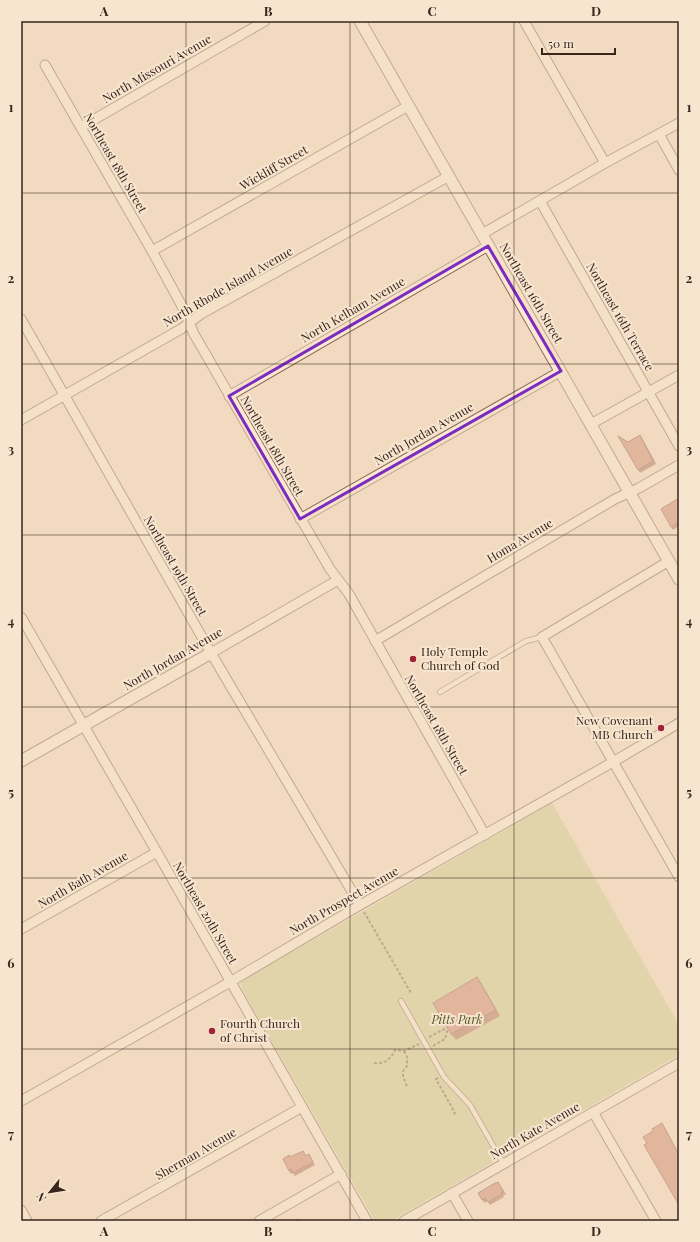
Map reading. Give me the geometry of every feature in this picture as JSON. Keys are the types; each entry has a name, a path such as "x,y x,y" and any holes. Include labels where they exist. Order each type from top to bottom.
{"street":[{"name":"North Missouri Avenue","path":"81,127 265,21"},
{"name":"Northeast 16th Street","path":"360,21 679,579"},
{"path":"524,21 605,163"},
{"name":"Northeast 18th Street","path":"45,65 152,251 183,308 194,334 229,396 330,569 349,594 374,641 485,835"},
{"name":"Wickliff Street","path":"152,251 408,106"},
{"path":"482,234 605,163 679,123"},
{"path":"659,134 679,170"},
{"name":"North Rhode Island Avenue","path":"21,420 181,329 201,314 448,176"},
{"name":"Northeast 16th Terrace","path":"540,201 679,446"},
{"name":"North Kelham Avenue","path":"229,396 488,246"},
{"name":"Northeast 19th Street","path":"21,319 211,653 360,905"},
{"name":"North Jordan Avenue","path":"300,519 561,372"},
{"path":"590,424 679,375"},
{"name":"Homa Avenue","path":"374,641 615,499 679,465"},
{"path":"669,561 542,637 679,877"},
{"name":"North Jordan Avenue","path":"21,761 338,580"},
{"name":"Northeast 20th Street","path":"21,617 367,1221"},
{"name":"North Prospect Avenue","path":"21,1100 230,982 360,905 614,762 679,723"},
{"name":"North Bath Avenue","path":"21,929 157,852"},
{"name":"North Kate Avenue","path":"404,1221 679,1063"},
{"name":"Sherman Avenue","path":"101,1221 302,1107"},
{"path":"593,1112 656,1221"},
{"path":"258,1221 341,1174"},
{"path":"452,1193 468,1221"},
{"path":"21,1210 28,1221"}],"lane":[{"path":"440,692 526,641 542,637"},
{"path":"401,1001 443,1075 470,1105 503,1163"}],"path":[{"path":"360,905 411,993"},
{"path":"437,1033 448,1026 445,1039 442,1041"},
{"path":"374,1063 383,1063 388,1060 395,1050 404,1051 410,1048"},
{"path":"404,1051 407,1057 407,1066 403,1071 403,1078 407,1086"},
{"path":"443,1075 436,1079 455,1113 453,1114"}],"highlighted area":[{"path":"488,246 561,371 300,519 229,396"}],"green space":[{"name":"Pitts Park","path":"552,803 679,1025 679,1055 391,1221 375,1221 242,990 241,982"}],"building":[{"path":"640,435 653,461 638,470 618,436 628,442"},
{"path":"679,498 679,522 671,527 661,509"},
{"path":"477,977 496,1010 451,1034 433,1003"},
{"path":"662,1123 679,1155 679,1205 644,1145 647,1143 643,1137"},
{"path":"303,1151 306,1156 309,1154 313,1162 293,1173 291,1169 289,1171 283,1159 289,1155 290,1157"},
{"path":"498,1182 503,1191 501,1193 502,1194 488,1202 485,1198 482,1200 478,1193"}],"place":[{"name":"Holy Temple Church of God","path":"413,659"},
{"name":"New Covenant MB Church","path":"661,728"},
{"name":"Fourth Church of Christ","path":"212,1031"}]}
